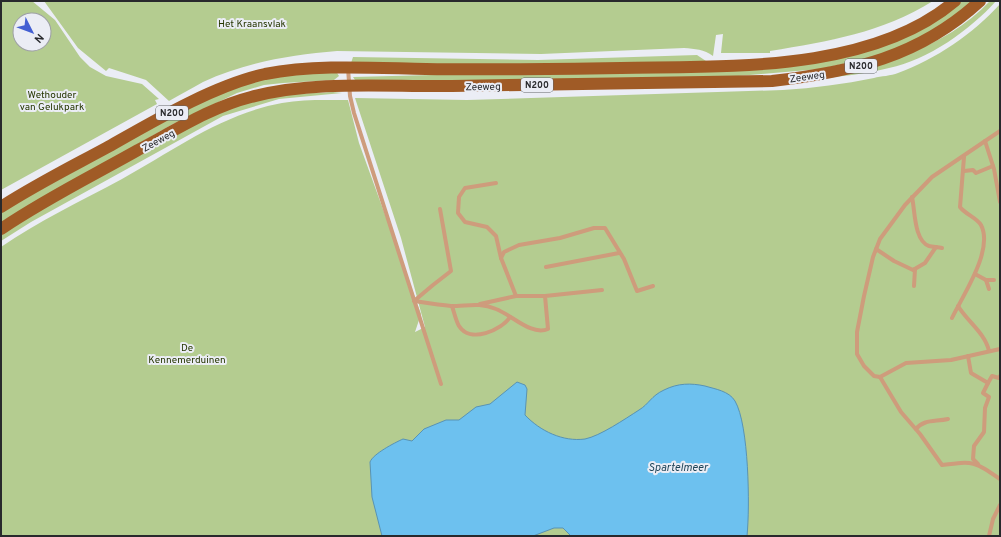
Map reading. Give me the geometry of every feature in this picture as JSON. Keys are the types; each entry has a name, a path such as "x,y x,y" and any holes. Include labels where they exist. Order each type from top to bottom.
{"main road":[{"name":"Zeeweg","path":"1,207 126,136 222,88 266,74 348,68 511,69 718,66 783,62 842,52 871,45 898,36 931,19 954,1"},
{"name":"Zeeweg","path":"1,229 62,191 219,108 276,91 349,86 459,86 772,81 851,69 897,55 942,32 980,1"}],"lane":[{"path":"348,68 349,86 354,113 441,384"},
{"path":"978,464 968,462 942,465 916,429 901,412 880,378 874,376 864,366 857,354 857,332 864,296 880,239 912,197 932,177 964,157 1000,131"},
{"path":"985,141 993,166 1000,202"},
{"path":"952,318 979,268 983,233 980,224 960,207 959,198 964,171 964,157"},
{"path":"964,171 973,170 976,173 979,173 993,166"},
{"path":"496,184 465,188 459,197 458,213 465,222 487,228 496,236 501,258 516,296"},
{"path":"912,197 915,225 923,241 928,246 942,248"},
{"path":"414,301 433,284 451,271 440,209"},
{"path":"501,258 504,252 518,245 560,238 594,228 605,228 624,259 637,291 653,286"},
{"path":"876,249 894,261 913,270 925,263 936,247"},
{"path":"546,267 620,253"},
{"path":"914,286 915,269"},
{"path":"975,274 986,280 994,280"},
{"path":"986,280 989,289"},
{"path":"414,301 452,306 480,304 516,296 545,296 602,290"},
{"path":"480,304 497,309 536,331 548,329 545,296"},
{"path":"452,306 459,326 469,334 480,334 494,331 506,324 510,317"},
{"path":"958,306 969,323 984,338 989,351"},
{"path":"880,378 906,364 951,360 1000,349"},
{"path":"968,356 971,373 988,383"},
{"path":"1000,376 999,378 992,376 983,393 989,397 985,408 984,432 974,446 973,459 1000,479"},
{"path":"916,429 921,424 929,421 948,419"},
{"path":"989,536 993,519 1000,506"}],"green space":[{"name":"Wethouder van Gelukpark","path":"1,1 32,1 45,12 12,12 12,52 52,52 52,18 80,57 90,67 106,76 142,84 159,99 155,100 157,104 1,190"},
{"name":"Het Kraansvlak","path":"44,1 933,1 914,12 874,28 834,39 770,51 770,53 721,53 723,34 716,35 713,56 696,49 684,48 541,54 337,51 286,57 252,64 203,82 169,101 146,80 109,68 106,71 78,48"},
{"path":"960,1 973,1 937,31 878,56 820,69 727,77 452,83 355,80 353,77 470,74 844,55"},
{"path":"990,1 996,1 974,23 933,51 919,58 904,64 880,70 819,79 889,60 932,43 952,32"},
{"name":"De Kennemerduinen","path":"1000,4 1000,536 1,536 1,247 45,220 122,179 199,134 239,115 260,108 282,103 307,100 348,100 359,143 421,314 415,332 425,327 401,238 355,98 467,100 783,90 840,84 895,74 926,61 966,35"},
{"path":"697,55 706,61 609,66 351,63 353,57 538,60"},
{"path":"336,71 339,76 334,80 264,85 237,93 173,124 1,222 1,212 203,100 262,77"},
{"path":"333,92 342,93 279,99 223,116 31,222 1,241 1,233 6,229 219,111 273,95"}],"water":[{"name":"Spartelmeer","path":"517,382 525,385 527,389 525,415 538,426 552,434 568,439 585,439 605,431 642,408 660,392 674,386 684,384 700,385 717,389 729,395 735,401 740,413 746,447 748,487 747,536 571,536 563,528 554,528 533,536 382,536 372,497 370,462 372,459 394,443 403,439 412,441 424,429 446,420 459,420 476,407 490,404"}]}
